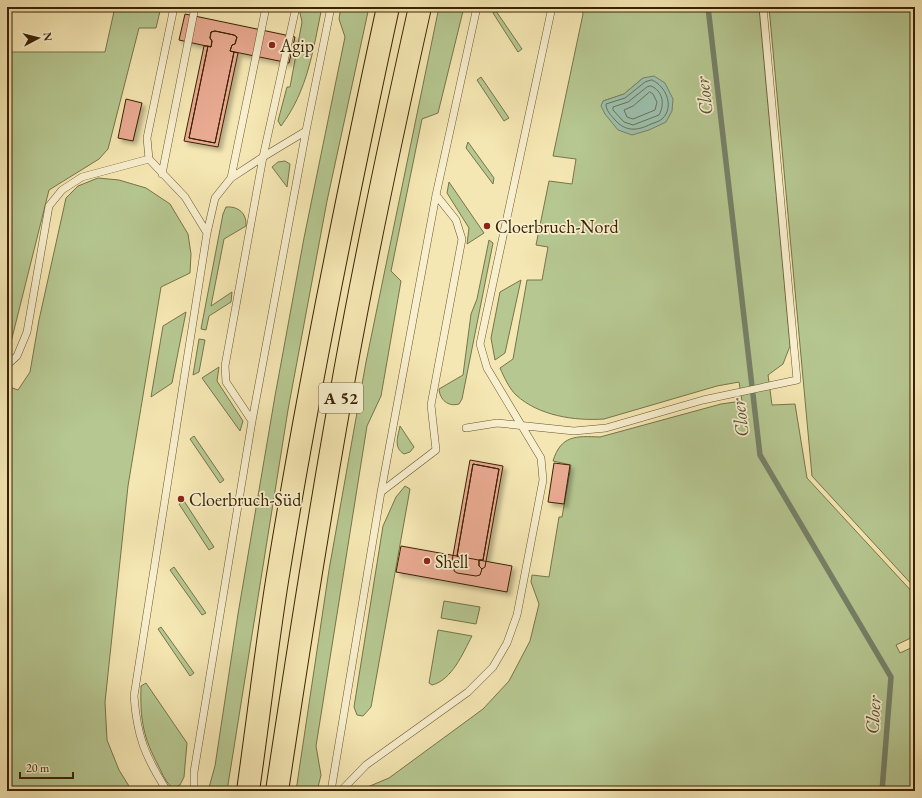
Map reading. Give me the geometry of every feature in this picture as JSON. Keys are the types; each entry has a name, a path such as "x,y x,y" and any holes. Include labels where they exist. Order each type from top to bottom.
{"highway":[{"name":"A 52","path":"248,791 277,582 314,370 357,151 388,7"},
{"name":"A 52","path":"277,791 307,591 345,371 388,151 420,7"}],"lane":[{"path":"174,7 147,138 149,159 185,197 207,233"},
{"path":"162,174 195,7"},
{"path":"230,178 266,7"},
{"path":"252,421 226,382 225,366 263,157 296,7"},
{"path":"194,791 194,772 252,421 331,7"},
{"path":"331,791 381,492 436,195 477,7"},
{"path":"341,791 366,765 468,692 493,667 507,643 517,615 543,480 541,458 523,425 487,368 480,344 552,7"},
{"path":"466,428 497,423 574,431 606,428 703,400 797,380 763,7"},
{"path":"166,791 144,751 136,723 134,696 207,233 215,198 230,178 306,132"},
{"path":"7,365 17,356 26,332 49,206 62,190 82,177 149,159"},
{"path":"381,492 436,450 431,406 462,238 456,220 436,195"}],"green space":[{"path":"115,7 161,7 156,28 139,28 108,149 99,159 49,190 7,358 7,52 105,52"},
{"path":"302,7 322,7 312,54 303,84 298,98 281,126 278,121 287,87 290,87 302,22 300,13"},
{"path":"341,7 369,7 327,201 288,410 227,791 208,791 215,766 238,614 275,396 304,238 345,37 339,19"},
{"path":"439,7 464,7 438,113 422,119 391,271 401,281 381,396 367,426 316,746 321,775 317,791 296,791 329,570 366,362"},
{"path":"582,7 759,7 790,346 783,364 768,375 772,405 795,404 807,478 915,595 915,636 896,645 900,653 915,646 915,791 358,791 389,778 483,709 509,681 530,641 539,604 531,582 532,575 549,577 559,517 562,517 571,465 553,461 560,446 570,439 577,437 600,437 721,404 742,401 739,382 717,386 604,419 569,418 535,408 525,402 511,389 500,368 513,359 527,280 542,280 548,247 536,245 549,181 572,184 576,159 553,156 583,14","holes":["643,78 605,114 603,101 624,94"]},
{"path":"769,7 915,7 915,588 812,476"},
{"path":"496,11 522,49 518,52 493,13"},
{"path":"481,77 509,118 504,121 477,80"},
{"path":"468,142 494,178 493,184 466,148"},
{"path":"285,161 290,164 287,187 272,167 278,162"},
{"path":"98,178 119,180 146,188 170,204 188,234 191,254 190,273 161,287 128,486 105,702 107,740 119,770 132,791 7,791 7,386 18,390 30,372 39,320 66,198 78,186"},
{"path":"449,182 484,233 467,244 469,228 447,193"},
{"path":"226,207 241,211 245,217 246,226 224,239 211,306 232,292 231,302 209,316 206,330 201,329 223,214"},
{"path":"489,240 493,243 462,399 459,404 455,405 445,402 439,389 463,375 471,314 477,299"},
{"path":"521,280 505,353 495,360 491,338 500,292"},
{"path":"186,312 172,383 151,397 163,326"},
{"path":"199,339 205,340 199,372 193,375"},
{"path":"219,367 217,381 243,421 240,431 202,378"},
{"path":"400,426 414,447 410,452 404,454 397,445"},
{"path":"194,436 224,480 220,483 190,439"},
{"path":"405,486 410,489 371,707 363,716 357,715 354,707 383,526 396,497"},
{"path":"184,501 214,547 209,550 179,504"},
{"path":"174,567 206,613 202,615 170,570"},
{"path":"444,601 480,607 476,624 441,618"},
{"path":"161,627 194,673 190,676 158,629"},
{"path":"438,630 472,636 461,658 451,672 445,678 432,685 429,683"},
{"path":"146,683 187,743 184,777 180,785 173,788 165,779 146,737 141,709 141,686"}],"water":[{"path":"654,76 665,83 673,99 672,111 666,122 649,130 632,135 618,130 605,114 601,106 603,101 624,94 643,78"}],"building":[{"path":"185,14 295,37 289,63 230,51 232,45 235,44 237,37 215,31 211,32 211,47 179,40"},
{"path":"215,31 237,37 235,44 232,45 230,51 234,52 215,143 189,138 208,46 211,47 211,32"},
{"path":"204,46 208,46 189,138 215,143 234,52 238,53 218,147 184,141"},
{"path":"126,99 142,103 133,141 118,138"},
{"path":"470,460 503,466 485,567 482,569 479,566 479,560 483,560 499,469 473,464 457,556 460,556 459,562 455,564 452,561"},
{"path":"554,463 570,465 564,504 548,502"},
{"path":"473,464 499,469 483,560 479,560 479,566 482,569 480,575 476,576 457,573 454,571 455,564 459,562 460,556 457,556"},
{"path":"401,546 512,566 507,592 396,572"}],"waterway":[{"name":"Cloer","path":"708,7 760,455 891,677 882,791"}],"place":[{"name":"Agip","path":"272,45"},
{"name":"Cloerbruch-Nord","path":"487,226"},
{"name":"Cloerbruch-Süd","path":"181,499"},
{"name":"Shell","path":"427,561"}]}
